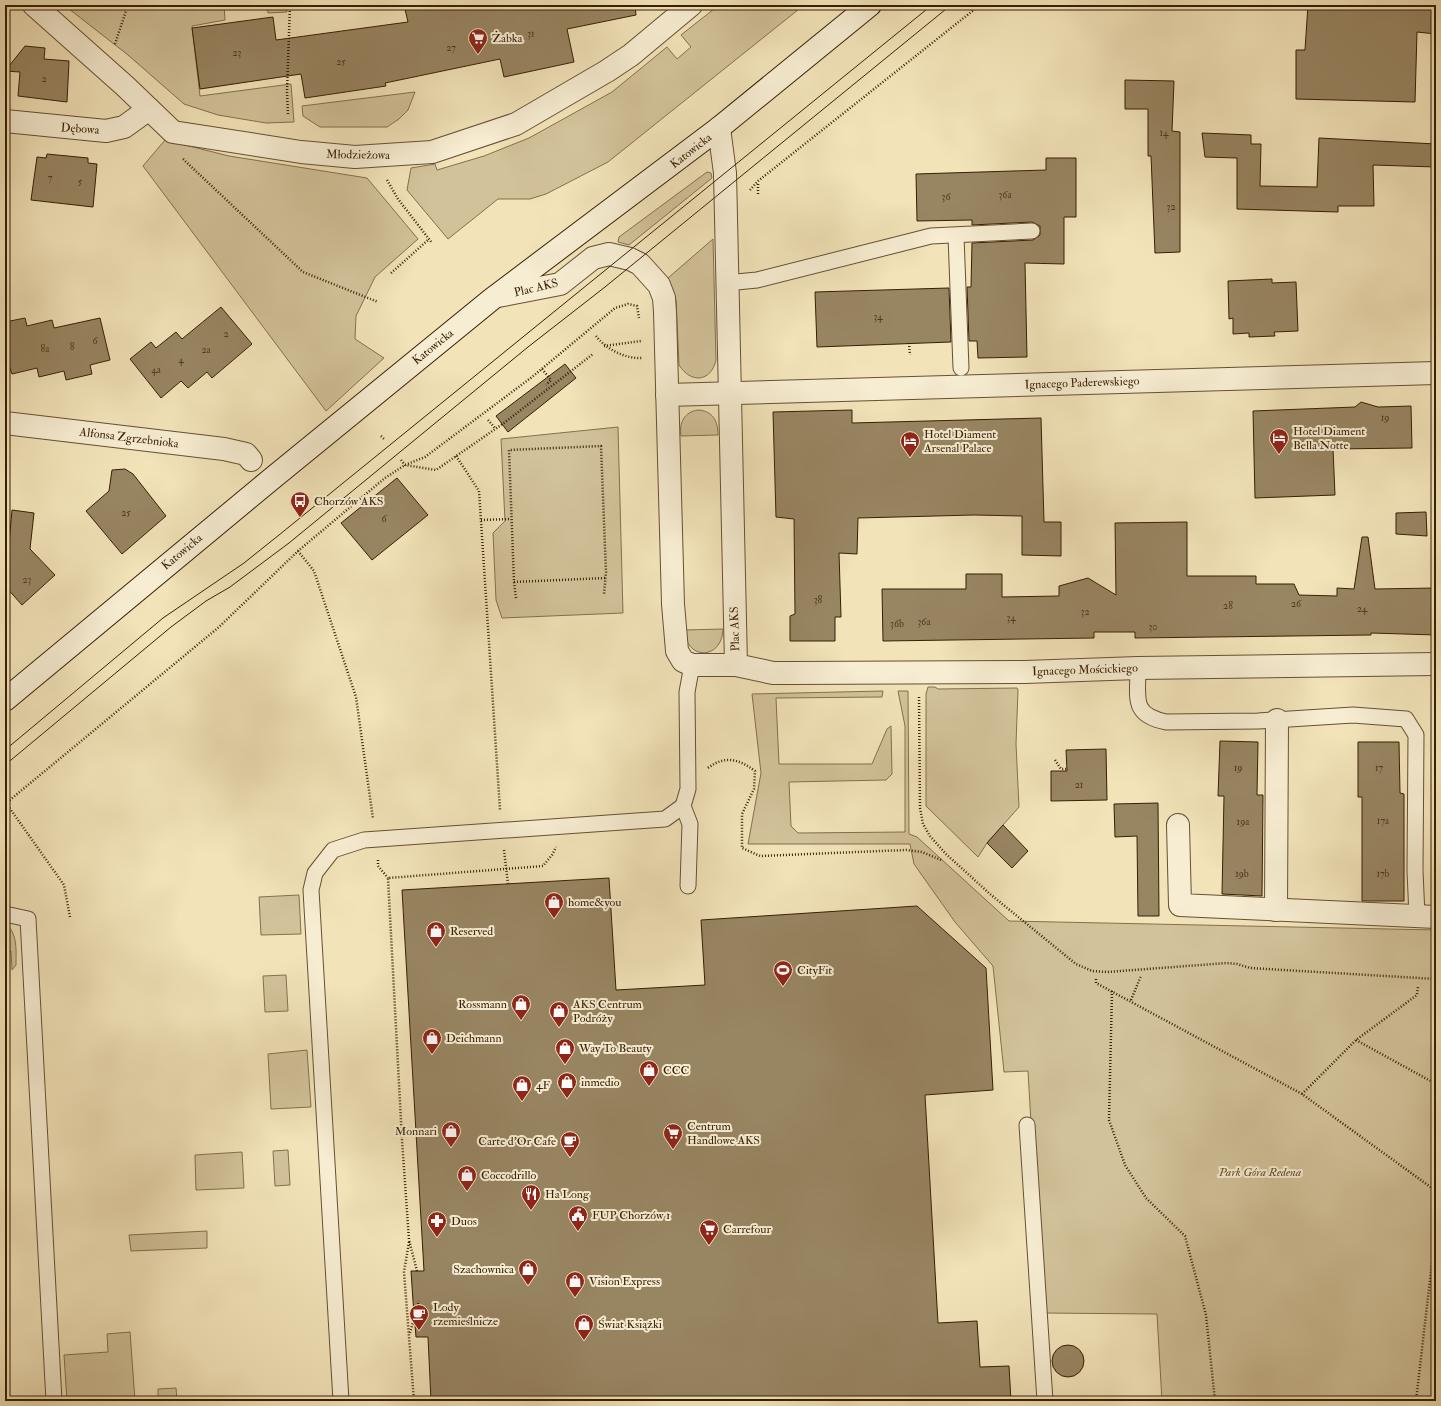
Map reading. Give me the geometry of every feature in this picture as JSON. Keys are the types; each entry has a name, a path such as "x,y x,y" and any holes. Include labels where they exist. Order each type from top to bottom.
{"street":[{"name":"Młodzieżowa","path":"34,5 174,132 195,137 308,153 355,157 432,152 516,124 560,100 631,55 691,5"},
{"name":"Katowicka","path":"5,700 269,480 498,296 564,244 628,198 719,128 870,5"},
{"name":"Dębowa","path":"5,121 106,131 124,127 149,109"},
{"name":"Plac AKS","path":"498,296 560,284 593,258 609,254 636,262 650,274 659,285 664,298 667,349 673,604 677,651 683,661 692,665 736,665 726,283 725,173 719,128"},
{"name":"Ignacego Paderewskiego","path":"729,393 1436,373"},
{"path":"667,395 729,393"},
{"name":"Alfonsa Zgrzebnioka","path":"5,423 224,449 246,454 250,460"},
{"name":"Ignacego Mościckiego","path":"736,665 773,673 790,673 1025,672 1138,668 1436,664"},
{"path":"1276,910 1277,720"},
{"path":"1178,825 1180,905 1427,916"}],"lane":[{"path":"726,283 757,280 931,236 956,236 1032,231"},
{"path":"956,236 961,368"},
{"path":"688,886 690,824 683,806 688,789 689,775 687,692 692,665"},
{"path":"1138,668 1138,698 1141,709 1145,715 1152,719 1166,722 1277,720 1353,715 1406,719 1416,735 1415,871 1427,916"},
{"path":"341,1401 311,890 315,873 334,850 375,838 665,819 683,806"},
{"path":"5,914 28,919 54,1401"},
{"path":"1027,1125 1045,1401"}],"path":[{"path":"116,42 128,5"},
{"path":"288,114 287,92 290,5"},
{"path":"758,194 758,181 980,5"},
{"path":"177,154 303,272 378,302"},
{"path":"386,177 398,199 432,243"},
{"path":"391,273 429,239"},
{"path":"70,917 64,885 5,804 219,627 298,551 385,478 405,465 425,457 542,369 619,306 628,304 637,306 639,320 642,324"},
{"path":"596,336 604,346 632,358 646,358"},
{"path":"604,346 645,341"},
{"path":"909,343 910,355"},
{"path":"401,460 405,465 436,470 495,428 593,354"},
{"path":"542,369 551,380 546,385"},
{"path":"488,420 495,428"},
{"path":"381,436 385,440"},
{"path":"516,598 511,519 509,450 601,446 605,578 604,594"},
{"path":"456,456 479,491 501,818"},
{"path":"481,520 511,519"},
{"path":"298,551 314,571 356,697 378,866 388,878 409,1240 417,1271"},
{"path":"514,582 605,578"},
{"path":"919,695 920,808 923,824 926,830 946,854 990,894 1076,964 1092,970 1107,972 1227,963 1250,968 1436,979"},
{"path":"689,775 699,775 720,760 731,759 740,761 756,771 754,789 742,814 742,848 760,856 906,850 922,852 941,860"},
{"path":"1055,760 1062,770 1067,770"},
{"path":"388,878 543,866 552,855 558,844"},
{"path":"504,849 508,884"},
{"path":"1131,1000 1141,976"},
{"path":"1096,979 1096,983 1131,1000 1302,1094 1436,1191"},
{"path":"1302,1094 1356,1040 1417,995 1418,986"},
{"path":"1112,991 1109,1120 1125,1165 1146,1198 1185,1236 1206,1314 1215,1401"},
{"path":"1356,1040 1436,1084"},
{"path":"1416,1401 1436,1228"},
{"path":"409,1240 404,1272 414,1401"},
{"path":"409,1335 419,1301"}],"green space":[{"path":"64,5 224,5 225,20 192,26 200,96 291,84 294,122 266,123 218,115 184,104 128,55"},
{"path":"267,5 286,5 287,12 268,13"},
{"path":"719,5 804,5 608,162 546,194 530,199 498,199 448,239 407,190 411,168 435,164 437,170 484,156 529,138 612,92 667,47 677,59 691,47 681,35"},
{"path":"415,92 408,110 399,119 387,127 320,127 303,116 302,106"},
{"path":"165,140 229,156 367,178 418,239 375,277 356,316 355,339 384,358 326,411 143,166"},
{"path":"707,172 711,173 712,178 629,245 618,242 619,237"},
{"path":"713,239 716,360 710,373 700,378 695,378 684,371 679,365 676,300 668,278"},
{"path":"698,410 707,412 714,418 717,425 718,435 681,436 681,427 684,419 689,413"},
{"path":"618,427 623,613 502,618 496,600 493,533 505,521 501,439"},
{"path":"723,629 721,639 717,647 704,653 691,647 687,640 685,630"},
{"path":"928,687 935,687 938,689 1017,688 1018,690 1016,744 1019,807 987,843 978,857 926,806 926,694"},
{"name":"Park Góra Redena","path":"883,691 882,697 776,698 779,764 872,764 887,729 891,726 892,774 886,780 789,782 791,826 798,833 905,832 905,726 898,691 908,691 909,834 917,837 1009,921 1436,930 1436,1401 1162,1401 1157,1314 1042,1313 1028,1071 1004,1072 993,966 955,922 914,864 910,844 748,844 761,773 752,694"},
{"path":"299,895 301,934 261,935 259,897"},
{"path":"5,924 12,932 15,942 16,965 12,970 11,951 5,951"},
{"path":"286,975 288,1011 265,1012 263,976"},
{"path":"307,1050 311,1107 271,1109 268,1054"},
{"path":"288,1150 290,1185 275,1186 273,1151"},
{"path":"242,1152 244,1188 196,1190 195,1155"},
{"path":"207,1231 207,1248 131,1251 129,1235"},
{"path":"130,1332 135,1401 67,1401 64,1355 108,1352 107,1334"},
{"path":"176,1388 177,1401 158,1401 158,1389"}],"building":[{"path":"404,5 635,5 636,15 567,29 574,62 504,77 500,59 385,83 386,86 305,98 301,74 200,89 192,28 273,17 276,40 408,22"},
{"path":"1308,5 1436,5 1436,34 1417,32 1415,102 1296,99 1296,50 1305,50"},
{"path":"25,46 45,48 44,59 69,61 67,102 18,96 20,72 5,71"},
{"path":"1125,80 1174,81 1172,131 1180,132 1180,252 1155,253 1151,156 1148,156 1148,109 1125,109"},
{"path":"1202,133 1251,135 1251,144 1261,144 1260,186 1317,187 1319,138 1436,144 1436,167 1373,165 1374,206 1338,206 1338,212 1237,209 1237,158 1205,157"},
{"path":"47,154 88,158 88,163 97,164 93,207 31,200 37,157 46,158"},
{"path":"1046,158 1076,158 1076,217 1064,217 1064,264 1025,263 1027,357 978,358 977,341 969,341 967,287 971,287 972,243 1033,240 1040,235 1040,226 1032,222 972,225 972,220 917,221 916,174 1046,170"},
{"path":"1272,279 1272,283 1296,282 1298,331 1274,332 1275,336 1249,337 1249,333 1233,334 1233,318 1229,319 1228,281"},
{"path":"949,288 951,342 817,347 815,292"},
{"path":"221,307 252,344 212,378 207,372 188,388 181,381 161,398 130,359 151,342 156,348 176,332 182,339"},
{"path":"25,318 27,326 52,320 54,328 100,318 110,360 90,365 92,374 66,380 64,371 39,377 37,368 12,374 9,366 5,367 5,322"},
{"path":"565,364 576,378 508,432 496,416"},
{"path":"1361,402 1378,407 1411,406 1412,448 1333,449 1335,495 1255,498 1253,411 1355,407"},
{"path":"852,410 852,423 1041,418 1044,522 1061,522 1061,556 1022,555 1022,516 974,515 858,518 857,554 839,553 841,617 835,617 835,641 790,641 790,616 795,614 794,519 776,517 773,412"},
{"path":"125,469 133,474 166,516 122,554 86,511 109,491 112,470"},
{"path":"397,478 428,515 372,560 341,523"},
{"path":"12,510 34,513 30,549 55,575 22,605 5,586 5,554 8,554"},
{"path":"1426,512 1427,536 1396,534 1396,513"},
{"path":"1187,522 1187,576 1256,576 1256,584 1294,584 1299,595 1337,596 1337,588 1354,589 1362,537 1368,537 1375,589 1436,588 1436,635 1371,633 1371,635 1135,638 1135,632 1094,632 1094,638 883,641 882,589 966,589 966,574 1002,574 1002,597 1059,596 1059,586 1088,578 1116,595 1115,523"},
{"path":"1220,741 1258,742 1257,795 1263,795 1262,896 1222,894 1224,796 1218,796"},
{"path":"1358,742 1399,742 1400,793 1404,794 1404,901 1362,901 1362,797 1358,797"},
{"path":"1106,749 1107,800 1051,801 1051,771 1067,771 1066,750"},
{"path":"1158,803 1159,916 1138,916 1137,836 1115,837 1114,804"},
{"path":"1003,825 1028,851 1012,868 987,843"},
{"name":"Centrum Handlowe AKS","path":"609,878 616,990 705,985 701,920 917,906 986,968 993,1090 925,1095 938,1323 977,1321 980,1367 1009,1366 1011,1401 431,1401 428,1337 416,1337 411,1271 424,1271 402,890"},
{"path":"1065,1345 1071,1345 1080,1349 1084,1361 1080,1373 1071,1377 1065,1377 1056,1373 1052,1364 1052,1358 1056,1349"}],"tram line":[{"path":"5,750 163,618 244,563 279,535 932,5"},
{"path":"5,765 171,627 206,601 230,587 289,543 528,347 605,287 951,5"}],"place":[{"name":"Żabka","path":"478,55"},
{"name":"Hotel Diament Bella Notte","path":"1279,455"},
{"name":"Hotel Diament Arsenal Palace","path":"910,458"},
{"name":"Chorzów AKS","path":"300,518"},
{"name":"home&you","path":"554,919"},
{"name":"Reserved","path":"436,948"},
{"name":"CityFit","path":"783,987"},
{"name":"Rossmann","path":"521,1021"},
{"name":"AKS Centrum Podróży","path":"559,1028"},
{"name":"Deichmann","path":"432,1055"},
{"name":"Way To Beauty","path":"565,1065"},
{"name":"CCC","path":"649,1087"},
{"name":"inmedio","path":"567,1099"},
{"name":"4F","path":"522,1102"},
{"name":"Monnari","path":"451,1148"},
{"name":"Centrum Handlowe AKS","path":"673,1150"},
{"name":"Carte d’Or Cafe","path":"570,1158"},
{"name":"Coccodrillo","path":"467,1192"},
{"name":"Ha Long","path":"531,1211"},
{"name":"FUP Chorzów 1","path":"578,1232"},
{"name":"Duos","path":"437,1238"},
{"name":"Carrefour","path":"709,1246"},
{"name":"Szachownica","path":"528,1286"},
{"name":"Vision Express","path":"575,1298"},
{"name":"Lody rzemieślnicze","path":"419,1331"},
{"name":"Świat Książki","path":"584,1341"}]}
